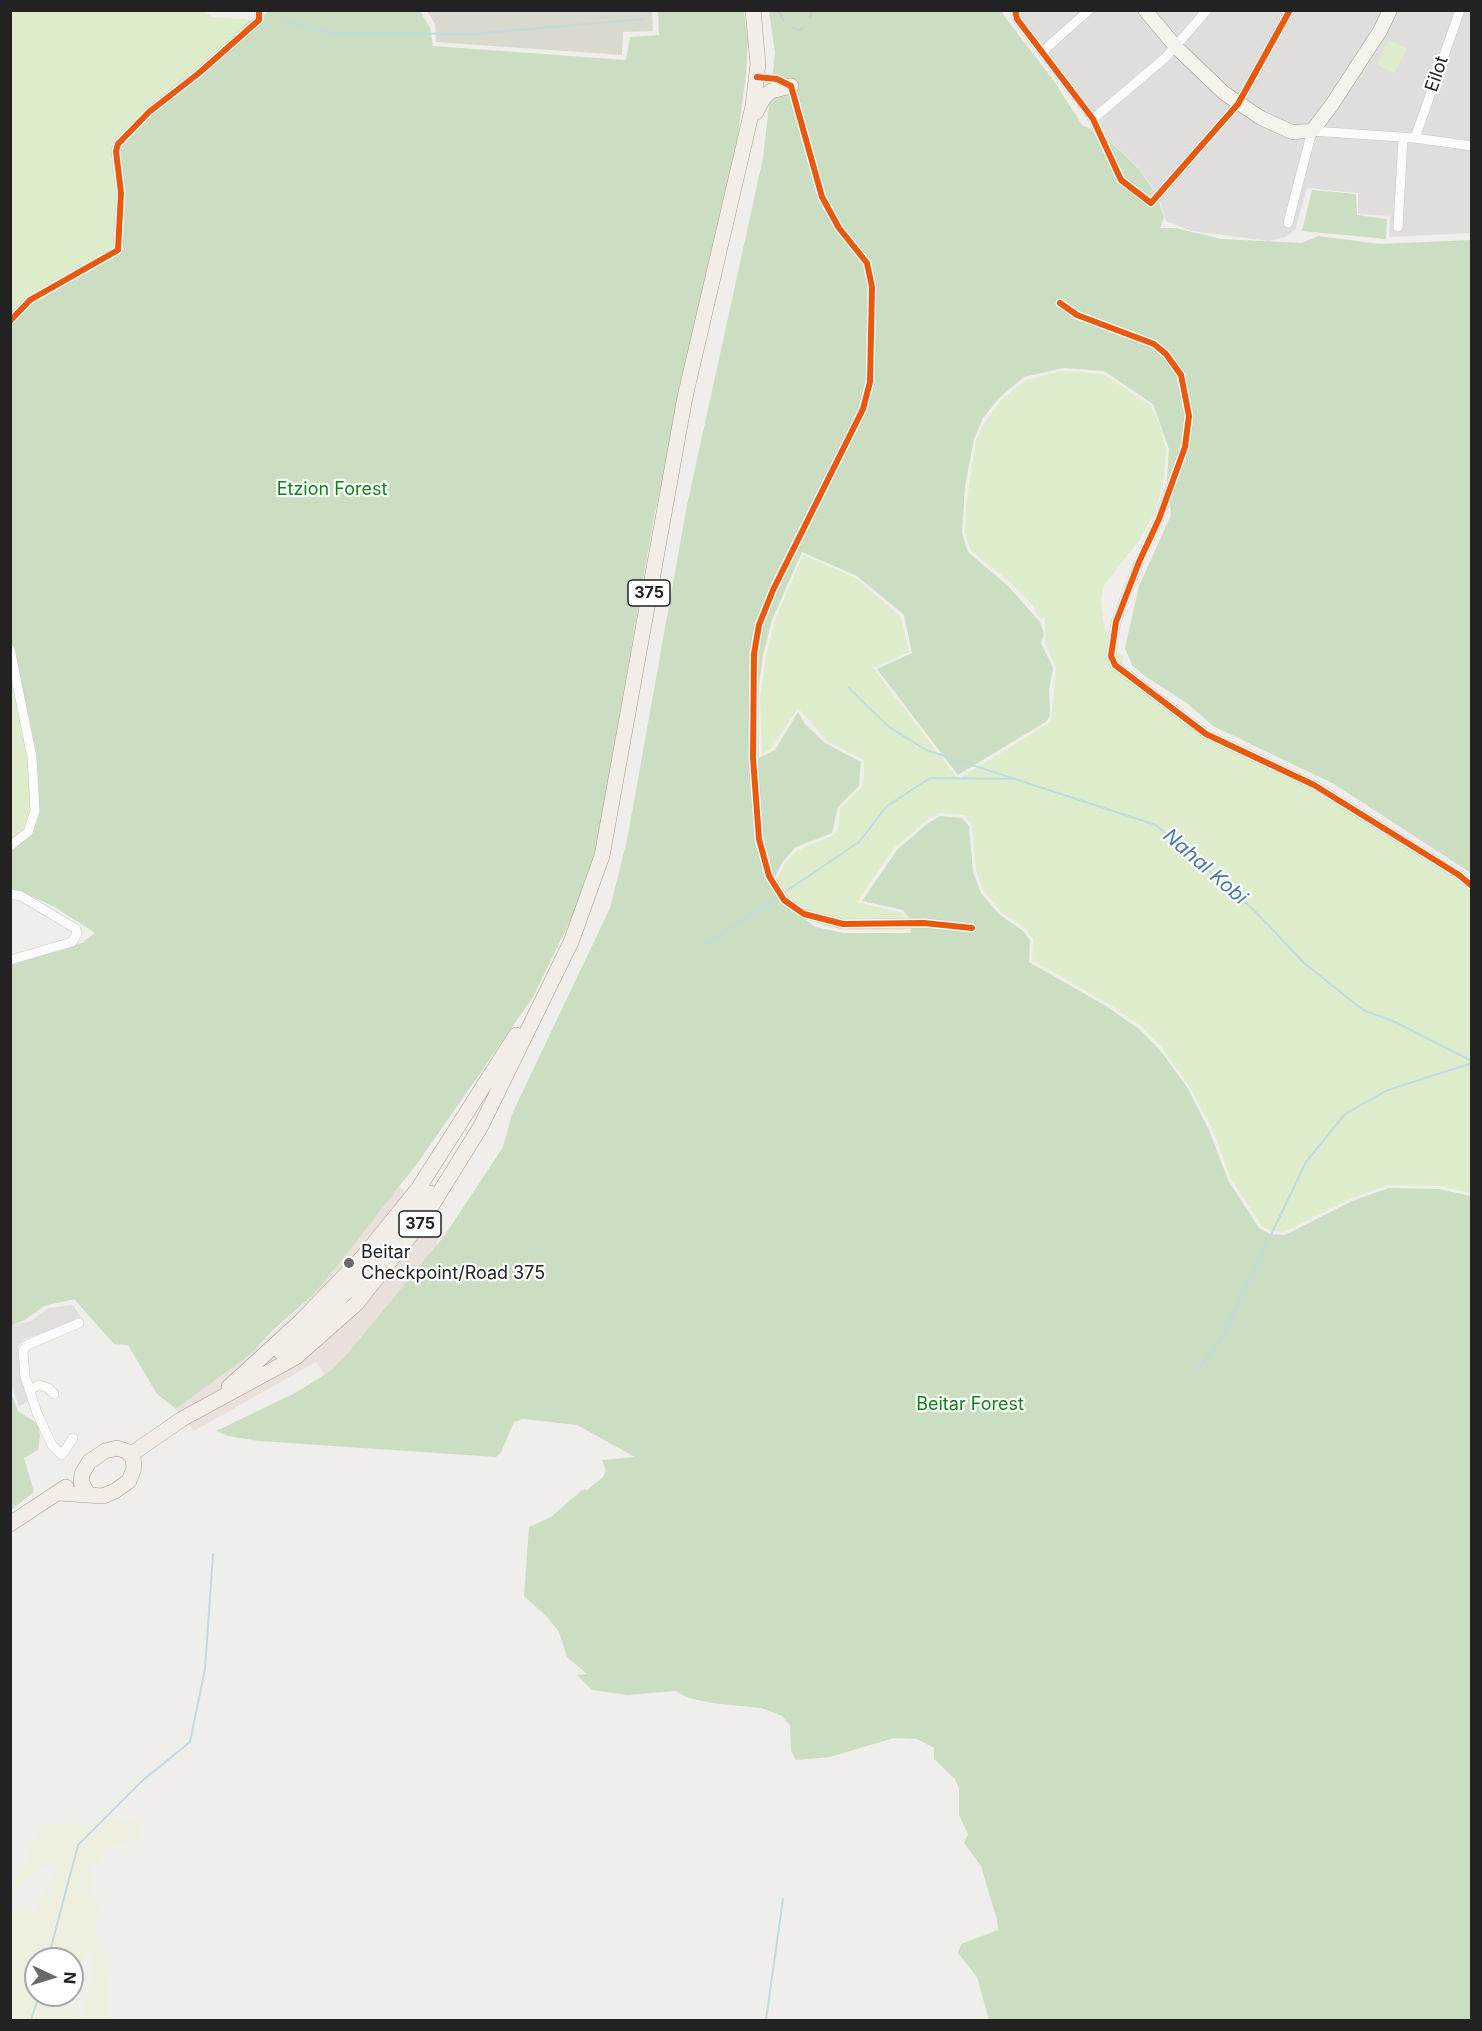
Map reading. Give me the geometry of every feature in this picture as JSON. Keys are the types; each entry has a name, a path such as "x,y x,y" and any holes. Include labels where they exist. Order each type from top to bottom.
{"main road":[{"name":"375","path":"207,1406 232,1392 306,1332 375,1263 481,1126 572,942 602,856 685,397 747,135 757,78 758,45 753,10"},
{"path":"747,135 764,97 780,87 791,86"},
{"path":"130,1455 182,1419 207,1406 300,1322 362,1258 418,1189 555,975"},
{"path":"10,1524 59,1493 82,1473 89,1462 105,1451 117,1448 130,1455 134,1468 129,1481 103,1496 59,1493"},
{"path":"82,1473 81,1482 88,1494"}],"street":[{"path":"10,321 30,300 118,250 121,193 116,151 118,144 149,112 199,73 259,20 259,10"},
{"path":"1015,10 1017,19 1093,119 1121,180 1131,190 1151,203 1238,104 1290,10"},
{"path":"1043,51 1089,10"},
{"path":"1145,10 1176,46 1238,104 1261,118 1292,132 1312,131 1415,138 1472,146"},
{"path":"1093,119 1176,46 1207,10"},
{"path":"1288,223 1312,131 1380,31 1390,10"},
{"name":"Eilot","path":"1415,138 1460,10"},
{"path":"757,78 777,80 791,86 822,197 839,228 862,253 871,275 870,382 863,409 773,590 759,625 754,654 753,758 759,839 768,876 784,900 804,914 843,924 924,923 972,928"},
{"path":"1398,227 1403,138"},
{"path":"1060,303 1077,315 1154,344 1166,354 1180,375 1189,416 1181,458 1159,519 1139,562 1116,622 1111,656 1115,665 1206,734 1314,785 1459,875 1472,886"},
{"path":"10,649 32,757 35,811 28,832 10,846"},
{"path":"10,894 21,896 76,929 77,934 72,942 10,960"},
{"path":"73,1438 62,1455 52,1445 29,1390 25,1376 23,1351 27,1345 79,1323"},
{"path":"29,1390 39,1386 48,1388 54,1394"}],"shaded area":[{"path":"1023,10 1471,11 1471,233 1389,237 1390,216 1358,214 1358,193 1307,188 1295,230 1286,237 1269,241 1192,231 1166,221 1158,195 1139,168 1099,131 1016,17"},
{"path":"427,11 652,11 653,31 623,32 622,55 436,42 435,24"},
{"path":"399,1187 443,1218 433,1260 327,1378 316,1362 194,1431 176,1409 252,1353 314,1294"},
{"path":"73,1305 81,1317 62,1327 24,1339 18,1346 18,1359 31,1400 19,1406 11,1384 10,1326 31,1321 48,1308"}],"green space":[{"path":"203,10 212,17 259,20 118,250 11,321 11,11"},
{"name":"Etzion Forest","path":"269,11 420,11 430,28 433,46 626,60 630,37 659,35 658,11 744,11 748,40 746,74 737,143 689,351 654,518 592,864 574,913 533,997 419,1161 345,1256 314,1294 273,1330 252,1353 176,1409 157,1394 128,1345 114,1344 74,1299 44,1306 25,1320 11,1326 11,962 82,943 95,933 55,907 33,897 11,892 11,846 28,832 35,811 32,757 10,649 10,321 30,300 118,250 118,144"},
{"name":"Beitar Forest","path":"769,11 1005,11 1002,13 1054,81 1082,125 1103,135 1139,169 1156,194 1164,217 1160,228 1175,228 1221,239 1302,243 1318,236 1380,244 1471,240 1471,873 1334,784 1213,726 1187,703 1146,677 1132,665 1125,648 1139,586 1171,515 1167,478 1169,449 1153,404 1104,371 1063,368 1024,377 999,398 983,418 974,439 965,486 962,533 968,552 1008,586 1040,622 1044,634 1041,643 1053,668 1049,690 1050,715 1047,721 958,775 877,669 912,653 904,615 857,576 802,552 772,620 763,655 757,698 759,758 775,750 798,712 805,724 825,743 861,762 859,786 838,807 832,833 796,847 784,860 774,878 798,915 816,927 843,933 911,933 909,918 903,910 862,901 897,850 927,824 940,816 962,818 969,826 973,872 981,893 999,914 1023,931 1030,940 1029,962 1106,1006 1139,1029 1160,1050 1187,1087 1209,1130 1228,1180 1259,1228 1270,1234 1285,1235 1352,1201 1389,1188 1439,1189 1471,1196 1471,2020 989,2020 977,1977 958,1953 961,1944 998,1930 997,1920 981,1866 964,1843 968,1834 959,1815 959,1788 955,1779 934,1759 934,1748 917,1739 894,1738 830,1757 796,1760 791,1751 790,1726 782,1716 761,1708 712,1703 689,1698 675,1691 627,1695 592,1690 577,1675 587,1674 567,1657 559,1632 548,1618 524,1596 529,1527 551,1517 582,1490 587,1490 602,1478 606,1471 602,1460 635,1457 577,1425 523,1419 514,1422 501,1452 496,1457 259,1441 228,1436 216,1431 297,1392 330,1371 349,1352 445,1235 503,1147 512,1114 610,908 628,835 687,505 763,158 775,53"},
{"path":"1388,40 1407,48 1395,73 1377,65"},
{"path":"1312,190 1356,194 1357,215 1387,219 1386,239 1302,231"},
{"path":"1063,371 1103,374 1151,406 1159,423 1166,449 1164,478 1156,511 1138,542 1104,585 1101,599 1104,626 1117,652 1123,656 1122,671 1206,736 1246,758 1330,796 1471,889 1471,1193 1440,1186 1388,1185 1352,1198 1284,1232 1271,1231 1262,1226 1231,1179 1212,1128 1189,1086 1162,1048 1141,1026 1107,1003 1032,960 1033,939 1025,928 1001,912 984,891 976,871 972,825 964,815 939,813 926,821 894,848 857,902 902,913 906,919 907,930 843,930 818,924 798,911 776,881 786,862 798,850 833,836 838,830 840,808 862,787 864,774 864,760 827,741 798,708 772,748 762,754 760,698 766,656 775,620 803,555 856,578 901,617 909,652 873,668 958,779 1051,722 1056,668 1045,642 1045,617 1040,619 1032,604 1011,583 971,551 965,533 966,506 976,440 986,420 1001,400 1026,380"},
{"path":"10,649 32,757 35,811 28,832 10,846"},
{"path":"10,1390 18,1411 38,1424 40,1436 38,1450 24,1458 34,1492 11,1510"},
{"path":"100,1821 140,1822 143,1829 139,1840 126,1841 109,1849 90,1871 93,1884 90,1891 99,1906 95,1925 97,1948 105,1957 108,2020 83,2020 91,1975 92,1954 87,1951 84,1960 84,1947 24,1947 24,2007 72,2007 69,2020 11,2020 11,1914 14,1911 36,1912 55,1868 52,1863 20,1884 11,1896 11,1880 29,1863 29,1849 34,1843 38,1828 44,1824 68,1825 77,1822 87,1827"}],"waterway":[{"path":"280,19 330,33 474,34 643,19"},
{"name":"Nahal Kobi","path":"849,688 888,726 926,750 1156,825 1254,910 1303,962 1363,1010 1393,1021 1472,1061"},
{"path":"782,894 859,842 887,806 930,778 1014,779"},
{"path":"705,945 778,897"},
{"path":"1197,1371 1220,1341 1306,1162 1345,1114 1388,1090 1472,1063"},
{"path":"51,1947 78,1845 143,1780 190,1742 205,1669 213,1554"},
{"path":"766,2020 783,1899"},
{"path":"31,2020 35,2007"}],"railway":[{"path":"778,10 787,26 800,30 809,21 813,10"}],"cycle path":[{"path":"10,321 30,300 118,250 121,193 116,151 118,144 149,112 199,73 259,20 259,10"},
{"path":"1015,10 1017,19 1093,119 1121,180 1151,203 1238,104 1290,10"},
{"path":"757,77 777,79 791,86 822,197 839,228 867,263 872,287 870,382 863,409 773,590 759,625 754,654 753,758 759,839 769,876 784,900 804,914 843,924 924,923 972,928"},
{"path":"1060,303 1077,315 1154,344 1166,354 1181,375 1189,416 1185,447 1159,519 1139,562 1116,622 1111,656 1115,665 1206,734 1314,785 1459,875 1472,886"}],"place":[{"name":"Beitar Checkpoint/Road 375","path":"349,1263"}]}
